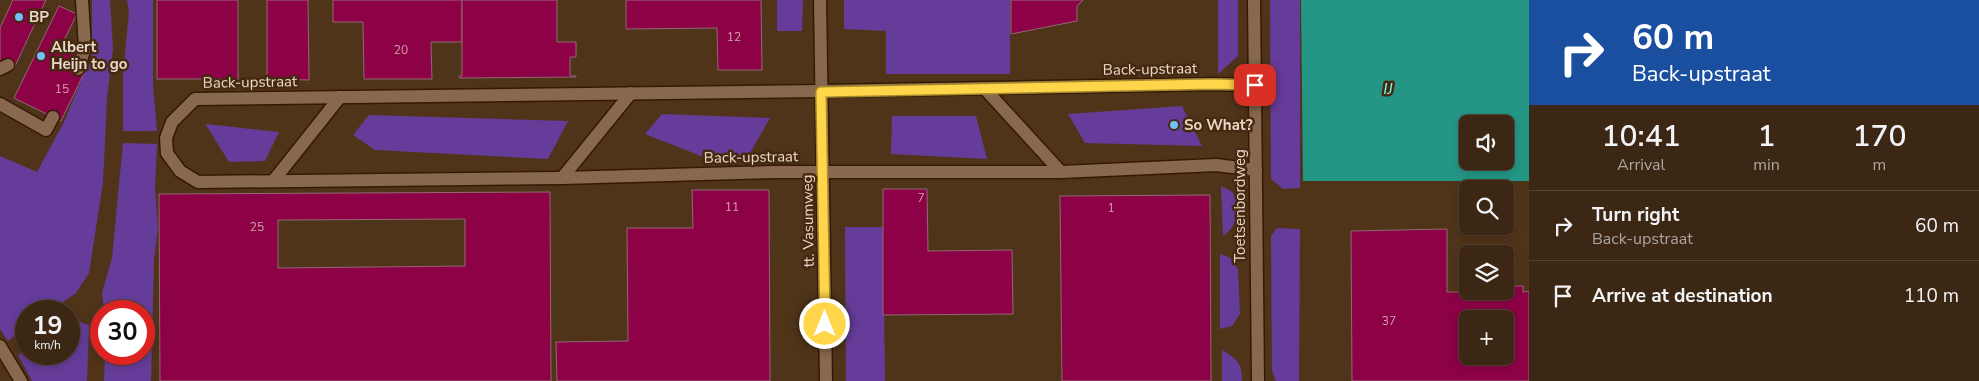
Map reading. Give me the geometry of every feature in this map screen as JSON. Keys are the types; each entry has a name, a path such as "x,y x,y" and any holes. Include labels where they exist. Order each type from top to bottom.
{"street":[{"path":"78,69 85,48 82,0"},
{"name":"tt. Vasumweg","path":"820,0 826,381"},
{"name":"Toetsenbordweg","path":"1254,0 1258,381"},
{"name":"Back-upstraat","path":"1255,85 1212,84 821,92 195,98 172,122 166,138 167,153 180,171 198,182 562,178 776,172 1061,172 1216,165 1256,170"},
{"path":"984,89 1061,172"},
{"path":"562,178 631,93"},
{"path":"274,180 340,97"},
{"path":"0,104 46,130 53,117"},
{"path":"0,346 21,381"}],"shaded area":[{"path":"92,0 110,0 113,49 107,97 103,183 89,273 76,293 66,300 15,300 15,336 8,341 0,329 0,156 37,172 64,122 92,54"},
{"path":"127,0 153,0 153,85 157,131 123,131 123,75 129,12"},
{"path":"777,0 803,0 802,31 777,31"},
{"path":"844,0 1010,0 1010,74 886,74 886,31 844,29"},
{"path":"1218,0 1238,0 1238,56 1218,74"},
{"path":"1270,0 1300,0 1300,188 1283,189 1271,179"},
{"path":"1182,106 1202,146 1085,143 1068,114"},
{"path":"662,114 770,118 749,155 706,158 645,134"},
{"path":"369,115 568,121 548,159 375,150 353,135"},
{"path":"892,116 976,116 987,159 891,154"},
{"path":"206,125 279,132 265,161 229,162"},
{"path":"123,143 157,144 155,188 158,227 154,260 153,300 103,300 102,293 112,258"},
{"path":"1221,186 1232,192 1238,204 1235,222 1223,236"},
{"path":"845,227 883,227 885,381 846,381"},
{"path":"1277,228 1300,229 1299,381 1276,381 1272,370 1271,236"},
{"path":"1220,254 1231,258 1238,270 1240,314 1232,326 1220,329"},
{"path":"80,322 89,325 87,381 32,381 23,365 80,365"},
{"path":"1222,350 1238,362 1242,381 1222,381"},
{"path":"105,365 151,365 151,381 104,381"}],"water":[{"name":"IJ","path":"1301,0 1529,0 1529,181 1303,181"}],"building":[{"path":"13,0 46,0 14,68 0,61 0,28"},
{"path":"157,0 238,0 238,79 157,79"},
{"path":"267,0 308,0 309,80 267,79"},
{"path":"333,0 462,0 462,42 431,42 432,79 364,79 363,22 333,22"},
{"path":"462,0 557,0 557,42 576,42 576,57 570,57 570,76 576,77 460,78 459,76 462,76"},
{"path":"626,0 761,0 762,70 718,70 717,28 626,29"},
{"path":"1011,0 1083,0 1077,6 1077,21 1011,34"},
{"path":"59,6 77,14 62,44 77,51 70,66 84,73 61,121 14,98"},
{"path":"883,189 927,189 928,251 1012,250 1013,314 883,315"},
{"path":"692,190 769,190 770,381 557,381 556,342 628,341 627,228 693,228"},
{"path":"550,192 551,381 160,381 159,194","holes":["465,219 465,266 278,268 278,220"]},
{"path":"1210,195 1211,381 1062,381 1060,196"},
{"path":"1447,229 1447,292 1459,292 1459,300 1514,300 1514,286 1523,286 1523,292 1529,291 1529,381 1352,381 1351,231"}],"place":[{"name":"BP","path":"19,17"},
{"name":"Albert Heijn to go","path":"41,56"},
{"name":"So What?","path":"1174,125"}],"route":[{"path":"825,324 824,173 821,92 1212,84 1255,85"}]}
